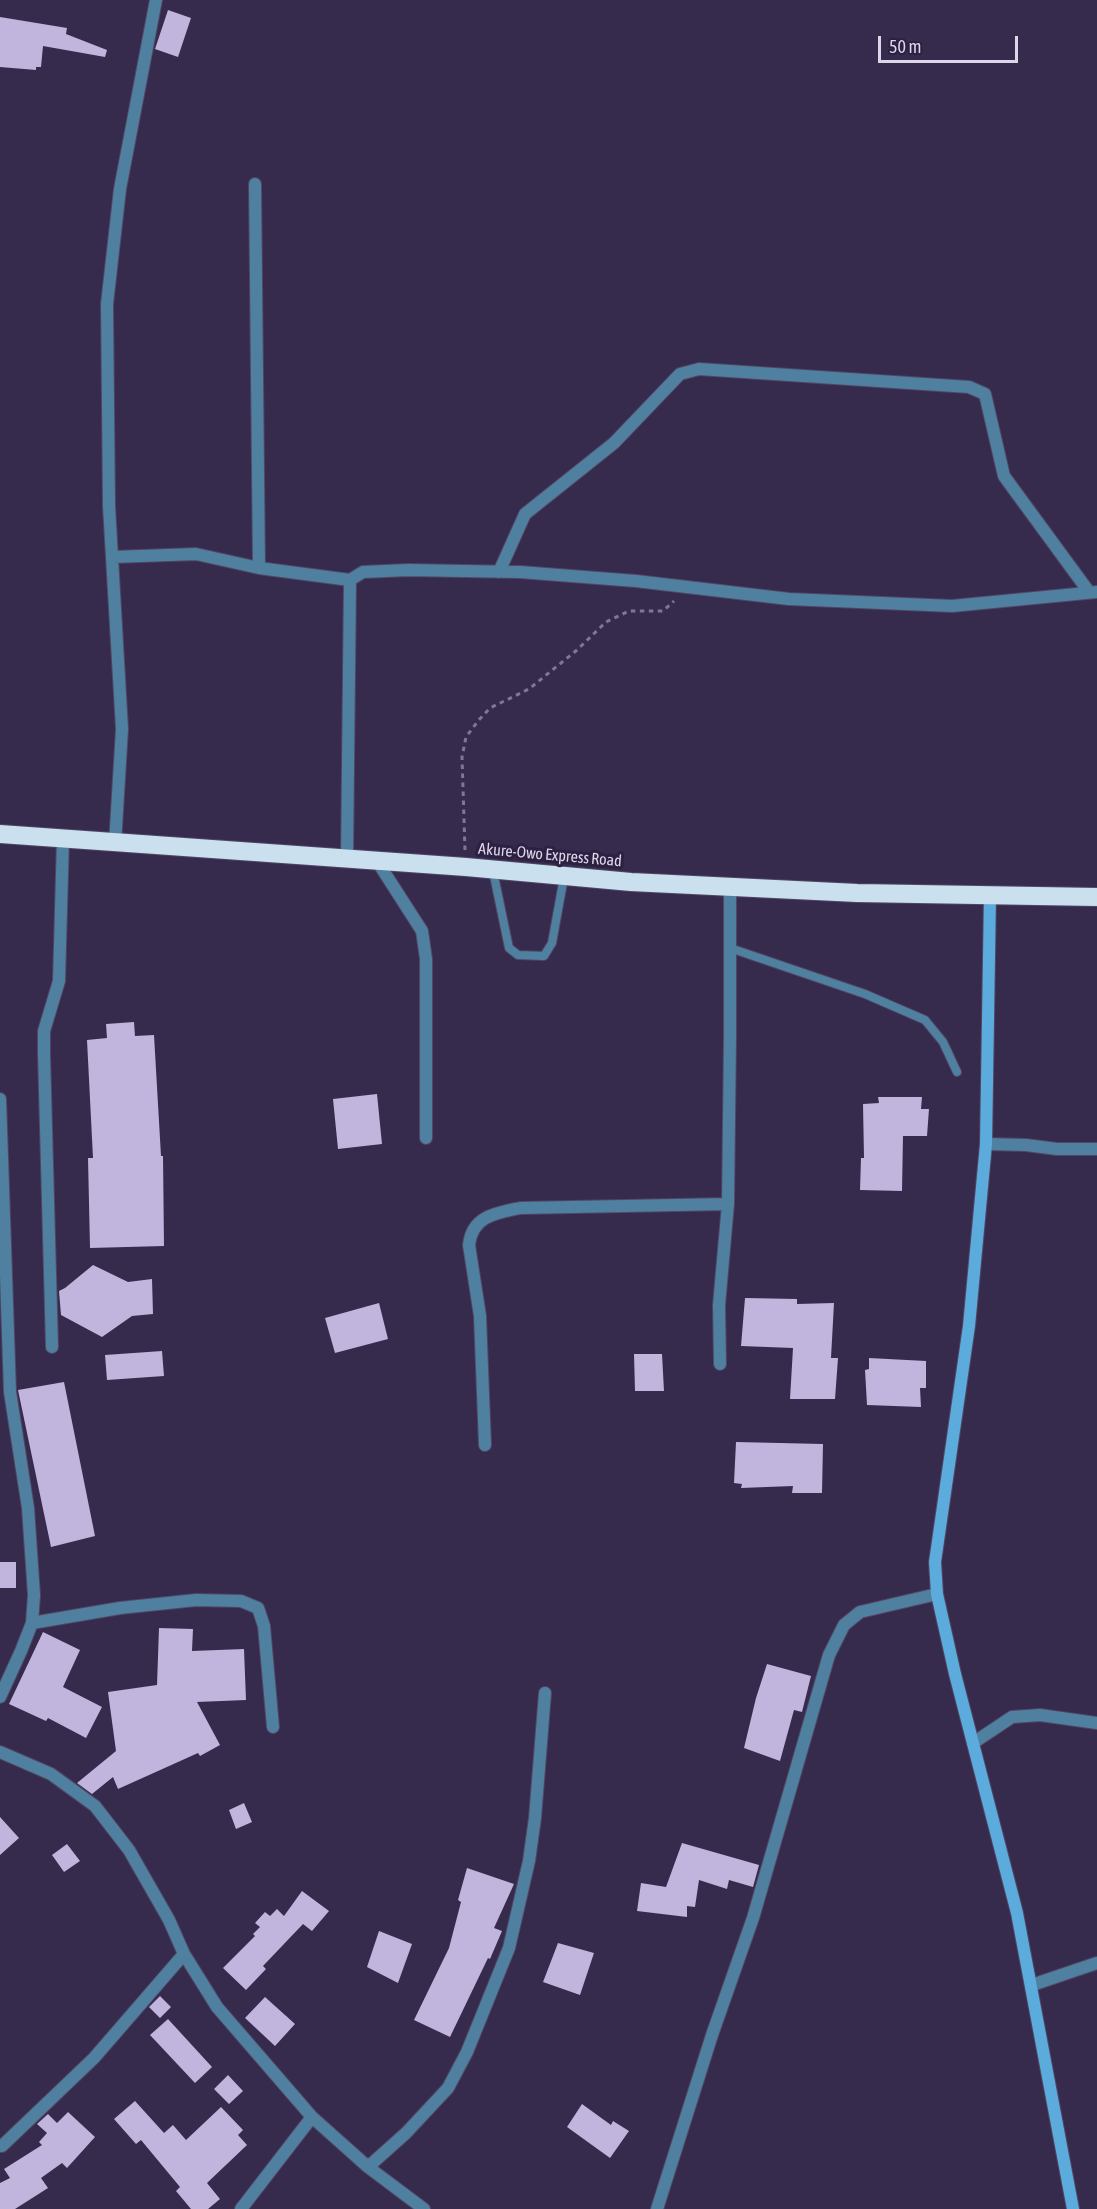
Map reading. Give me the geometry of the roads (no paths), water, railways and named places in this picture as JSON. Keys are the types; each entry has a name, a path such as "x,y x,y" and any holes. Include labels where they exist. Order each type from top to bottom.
{"highway":[{"name":"Akure-Owo Express Road","path":"0,834 493,869 631,882 857,893 1097,897"}],"street":[{"path":"115,843 122,729 106,394 107,304 120,189 156,0"},
{"path":"255,184 259,568"},
{"path":"499,572 525,513 614,443 680,374 699,369 969,387 985,394 1004,476 1093,592"},
{"path":"113,557 196,554 259,568 350,579 363,572 396,570 499,572 681,586 789,599 952,606 1093,592"},
{"path":"347,859 350,579"},
{"path":"52,1347 44,1031 59,981 63,839"},
{"path":"377,861 422,931 426,959 426,1138"},
{"path":"720,1364 719,1305 728,1204 730,886"},
{"path":"990,895 986,1144 969,1326 935,1562 937,1594 1017,1912 1073,2209"},
{"path":"0,1099 10,1392 28,1508 34,1595 32,1623 0,1697"},
{"path":"986,1144 1097,1149"},
{"path":"485,1445 480,1316 469,1245 470,1235 481,1220 496,1213 520,1208 728,1204"},
{"path":"657,2209 712,2035 753,1918 829,1654 844,1625 860,1612 937,1594"},
{"path":"32,1623 131,1606 196,1600 242,1601 258,1608 264,1626 273,1727"},
{"path":"368,2167 406,2133 448,2088 467,2052 509,1948 529,1861 539,1783 545,1693"},
{"path":"973,1743 1012,1717 1040,1714 1097,1723"},
{"path":"0,1752 51,1774 95,1806 129,1850 169,1920 184,1954 217,2007 312,2117 368,2167 424,2209"},
{"path":"2,2146 94,2058 184,1954"},
{"path":"1032,1985 1097,1963"},
{"path":"241,2209 312,2117"}],"lane":[{"path":"493,869 508,948 518,955 544,956 552,943 564,876"},
{"path":"730,948 865,994 925,1020 943,1042 957,1072"}]}
